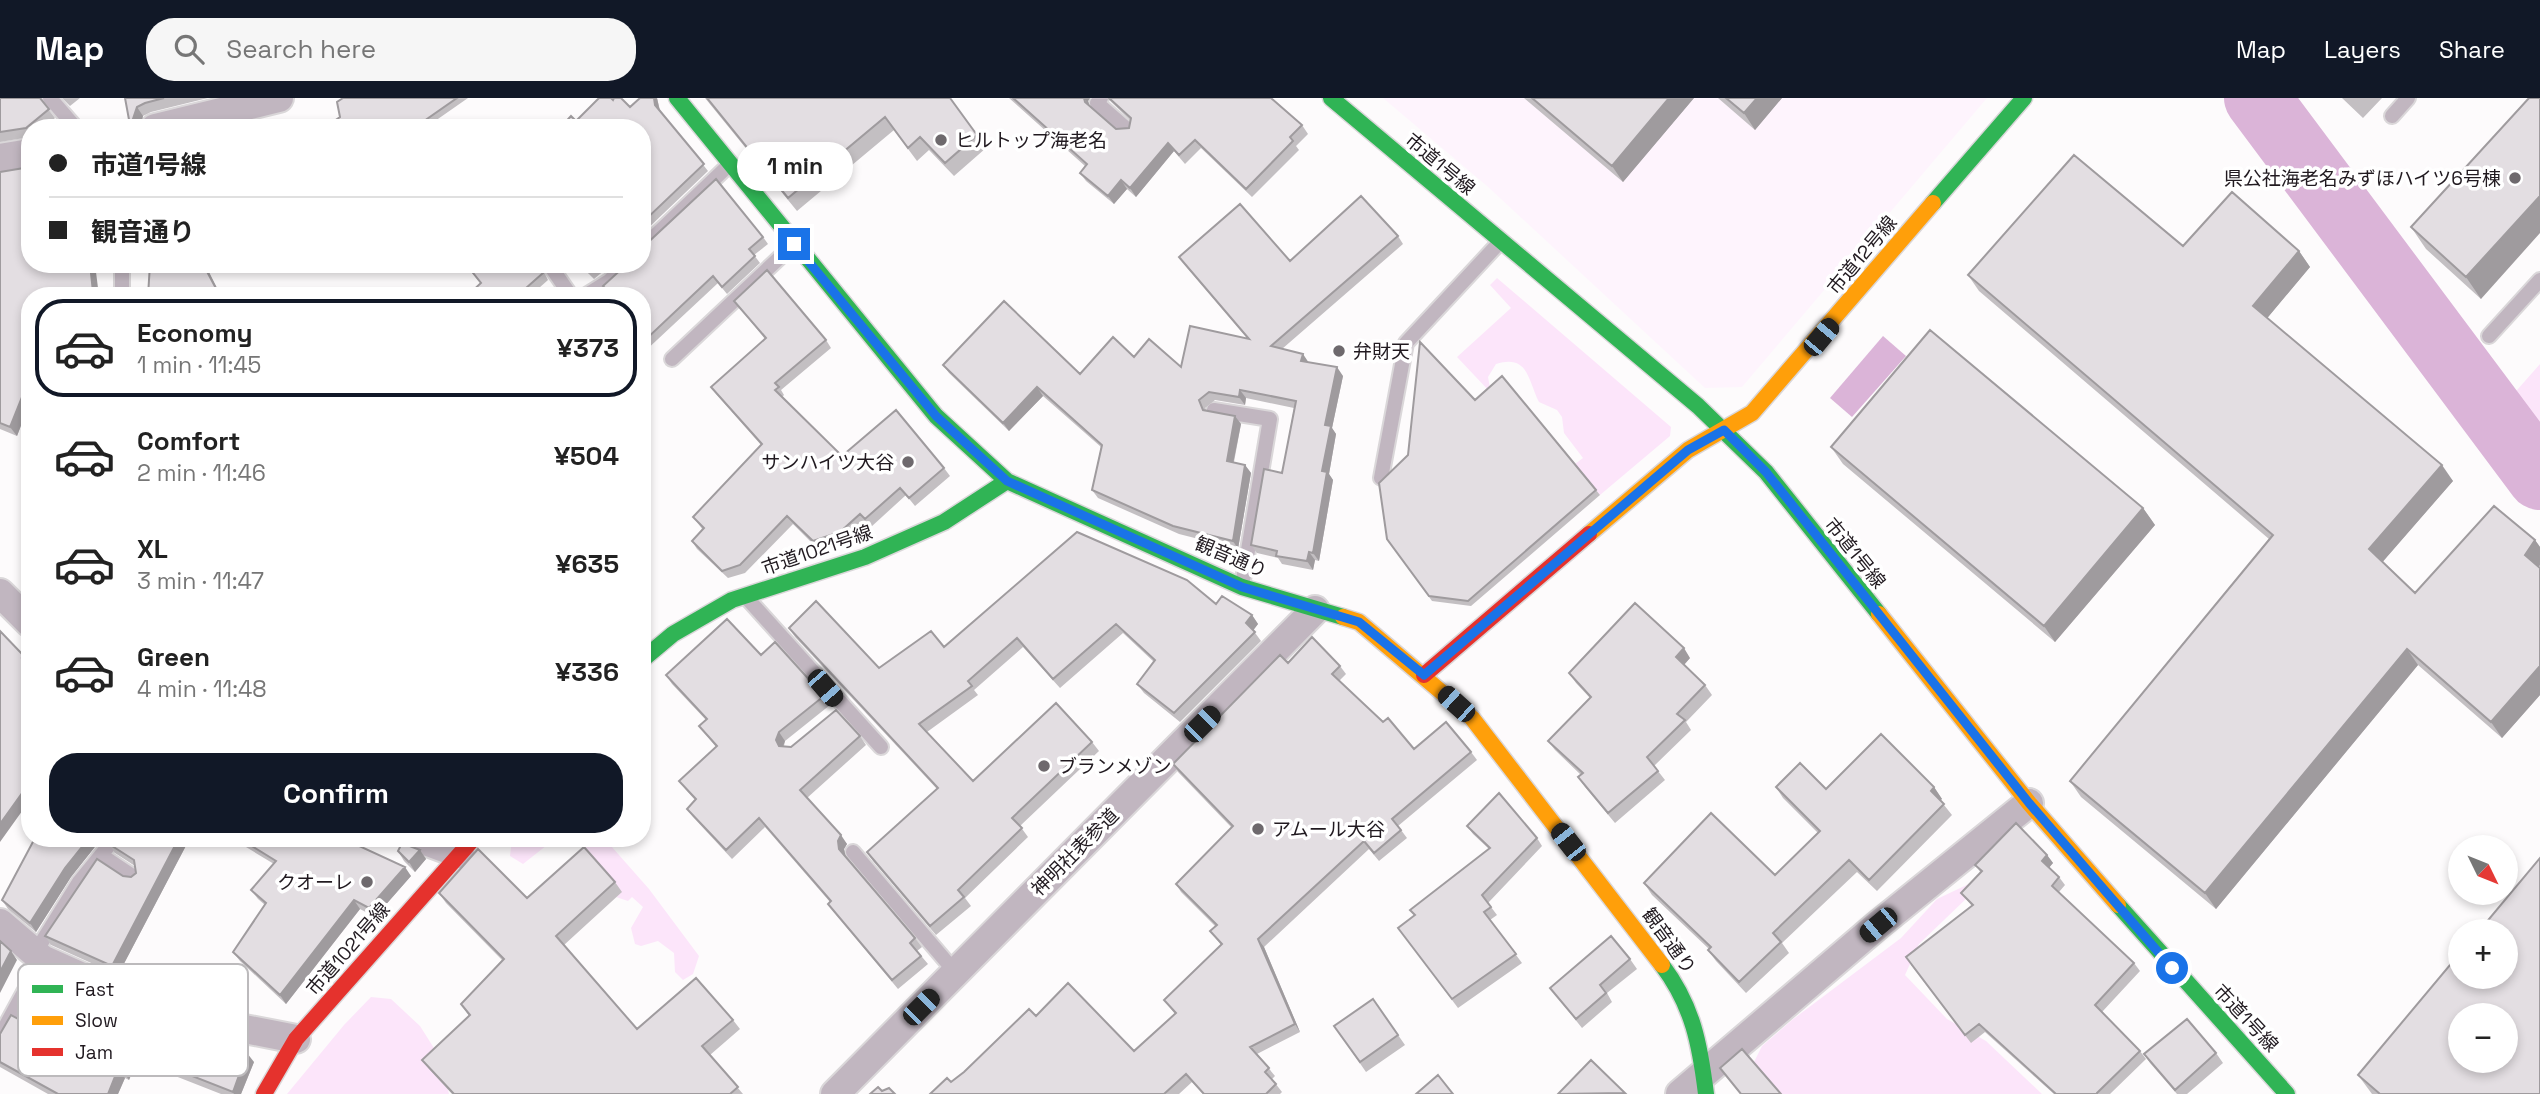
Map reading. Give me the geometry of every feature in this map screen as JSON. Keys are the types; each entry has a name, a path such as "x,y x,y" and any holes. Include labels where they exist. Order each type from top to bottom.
{"street":[{"path":"192,119 279,98"},
{"name":"観音通り","path":"677,98 936,416 1007,481 1242,587 1359,622 1472,718 1673,980 1699,1038 1704,1083"},
{"name":"市道1号線","path":"1331,98 1724,430 1766,472 2029,803 2208,1009 2287,1094"},
{"name":"市道12号線","path":"1424,675 1688,450 1752,414 2024,98"},
{"path":"0,158 21,154"},
{"name":"市道1021号線","path":"651,652 673,634 745,596 864,558 944,523 1007,481"},
{"path":"0,593 21,614"},
{"name":"神明社表参道","path":"835,1094 1315,610"},
{"path":"1680,1094 1704,1083 2029,803"},
{"name":"市道1021号線","path":"264,1094 296,1039 466,847"},
{"path":"0,923 38,956 56,964"},
{"path":"248,1030 296,1039"}],"lane":[{"path":"50,98 68,119"},
{"path":"2392,116 2408,98"},
{"path":"1099,100 1128,130"},
{"path":"651,239 730,164"},
{"path":"1381,478 1406,343 1500,242"},
{"path":"672,359 794,244"},
{"path":"599,287 617,273"},
{"path":"2489,337 2540,280"},
{"path":"1214,410 1270,419 1242,587"},
{"path":"745,596 837,711 881,747"},
{"path":"34,964 79,882 108,847"},
{"path":"853,852 956,973"},
{"path":"101,855 134,877"},
{"path":"0,1036 18,998"}],"shaded area":[{"path":"1383,98 1987,98 1742,387 1705,388 1487,186"},
{"path":"1497,278 1671,427 1670,436 1600,495 1575,464 1583,458 1564,433 1562,417 1557,410 1539,402 1526,371 1521,366 1507,362 1496,364 1488,377 1491,393 1457,357 1511,308 1490,285"},
{"path":"1883,336 1906,356 1852,417 1830,398"},
{"path":"2540,364 2540,432 2510,398"},
{"path":"511,847 545,847 523,864 510,856"},
{"path":"584,847 612,847 649,889 699,956 693,974 683,980 675,972 674,953 658,941 641,946 635,944 631,928 643,907 632,897 628,901 610,895"},
{"path":"1994,872 1919,944 1905,975 1947,1019 1986,1041 2042,1094 1776,1094 1753,1064 1762,1046 1792,1020 1901,938 1937,899"},
{"path":"371,997 391,999 420,1026 439,1056 449,1094 287,1094 344,1025"}],"building":[{"path":"0,98 40,98 49,109 37,119 21,119 21,129 0,132"},
{"path":"125,98 164,98 137,107 133,119 129,119"},
{"path":"343,98 457,98 427,119 337,119 340,117 337,102"},
{"path":"599,98 621,98 630,107 640,98 654,98 655,105 704,164 651,214 651,119 578,119"},
{"path":"707,98 950,98 977,135 945,163 920,137 908,148 885,117 788,198"},
{"path":"1013,98 1084,98 1085,102 1116,129 1129,128 1131,118 1109,98 1271,98 1302,125 1290,137 1293,141 1246,189 1195,140 1179,155 1168,143 1130,188 1121,180 1108,196 1080,173 1087,164"},
{"path":"1532,98 1669,98 1612,166"},
{"path":"1726,98 1757,98 1744,113"},
{"name":"県公社海老名みずほハイツ6号棟","path":"2529,98 2540,98 2540,196 2466,277 2411,227"},
{"path":"2074,155 2183,246 2232,192 2299,251 2253,306 2442,465 2369,549 2415,593 2494,506 2535,540 2525,555 2540,568 2540,666 2491,722 2407,649 2205,893 2070,781 2273,535 1968,275"},
{"path":"21,168 21,273 91,273 92,287 21,287 21,400 10,427 0,423 0,172"},
{"path":"716,179 763,237 749,249 755,256 722,287 713,276 651,335 651,287 603,286 617,273 651,273 651,240"},
{"path":"1361,196 1398,236 1271,346 1303,354 1301,361 1337,367 1325,425 1331,426 1322,471 1327,472 1313,553 1309,552 1307,561 1276,556 1277,551 1251,545 1264,469 1282,473 1296,401 1240,390 1239,397 1209,392 1199,400 1203,410 1235,416 1227,461 1245,465 1233,541 1173,526 1092,490 1102,445 1037,387 1003,423 943,365 1004,301 1080,374 1113,337 1134,357 1149,339 1181,367 1190,326 1249,339 1179,257 1240,204 1290,261"},
{"path":"767,270 826,340 775,383 779,387 775,390 842,456 896,410 944,468 909,498 900,488 865,519 860,514 840,532 813,541 787,516 740,565 722,571 692,541 704,528 693,517 762,444 711,387 766,338 734,301"},
{"path":"149,273 208,273 215,287 149,287"},
{"path":"473,273 543,273 527,287 477,287 481,283"},
{"path":"1930,330 2143,508 2044,626 1831,447"},
{"path":"1420,342 1475,400 1502,376 1596,490 1468,601 1429,596 1387,539 1379,483 1408,455"},
{"path":"1077,532 1187,580 1216,604 1222,596 1252,615 1246,623 1255,632 1174,713 1137,684 1155,660 1116,624 1053,679 1017,638 968,681 972,686 919,724 973,781 1056,703 1092,742 1012,818 1022,828 958,890 964,897 930,926 867,852 938,788 789,628 816,601 879,668 931,631 944,647"},
{"path":"1635,603 1684,648 1676,657 1705,685 1677,714 1685,720 1647,757 1658,771 1608,813 1578,777 1583,773 1548,741 1591,697 1569,673"},
{"path":"727,619 761,655 775,642 824,696 779,732 776,740 779,746 791,747 836,710 860,736 800,790 841,835 838,841 839,849 915,938 910,943 921,956 892,980 828,904 831,901 759,818 726,850 687,809 696,799 679,781 717,746 699,726 707,719 666,675"},
{"path":"0,631 21,653 21,795 0,824"},
{"path":"1312,637 1340,666 1332,674 1383,722 1388,718 1414,749 1446,722 1471,752 1392,819 1401,830 1374,853 1364,841 1258,939 1295,1024 1250,1047 1269,1068 1265,1072 1276,1084 1266,1094 1204,1094 1186,1074 1164,1094 930,1094 947,1078 951,1082 964,1072 1029,1009 1036,1016 1068,983 1134,1051 1176,1013 1164,1000 1222,944 1210,931 1217,925 1176,884 1233,826 1173,764 1280,655 1288,663"},
{"path":"1881,734 1934,787 1931,791 1944,804 1869,880 1849,860 1773,933 1781,942 1739,982 1708,950 1711,947 1644,883 1711,813 1775,875 1820,831 1776,787 1800,763 1826,789"},
{"path":"1499,793 1537,838 1482,895 1491,907 1484,912 1516,954 1452,999 1398,928 1415,915 1410,910 1490,848 1467,826"},
{"path":"2016,823 2047,855 2042,861 2059,877 2052,886 2134,963 2095,1005 2140,1051 2097,1094 2056,1094 1979,1024 1965,1035 1906,957 1973,905 1961,893 1982,871 1975,865"},
{"path":"30,847 82,847 30,923 2,900"},
{"path":"114,847 174,847 113,964 45,936 97,859 123,876 131,877 136,873 134,860"},
{"path":"253,847 362,847 405,867 369,908 354,900 280,995 233,952 266,903 251,890 276,861"},
{"path":"400,847 420,850 409,862 398,851"},
{"path":"584,847 615,882 556,936 637,1029 696,978 733,1020 702,1046 738,1087 730,1094 454,1094 422,1060 470,1015 461,1004 504,959 439,893 478,849 527,898"},
{"path":"2540,858 2540,1094 2380,1094 2358,1075 2448,967 2448,989 2518,989 2518,919 2489,919 2501,905 2518,905 2518,884"},
{"path":"1611,936 1630,959 1600,985 1606,993 1576,1019 1550,988"},
{"path":"0,941 11,951 0,972"},
{"path":"1373,999 1398,1035 1360,1062 1334,1026"},
{"path":"11,1015 18,1019 18,1072 0,1062 0,1034"},
{"path":"2187,1019 2216,1053 2175,1090 2144,1054"},
{"path":"1742,1049 1781,1094 1741,1094 1720,1068"},
{"path":"1591,1060 1625,1093 1558,1094"},
{"path":"1438,1075 1453,1094 1416,1094"},
{"path":"25,1076 115,1076 108,1094 58,1094"},
{"path":"192,1076 239,1076 233,1092"},
{"path":"878,1087 882,1091 889,1088 895,1094 870,1094"}],"waterway":[{"path":"2257,98 2540,477"}],"traffic: fast":[{"path":"677,98 936,416 1007,481 1242,587 1343,617"},
{"path":"1331,98 1698,406 1766,472 1879,614"},
{"path":"1933,203 2024,98"},
{"path":"651,652 673,634 732,600 865,557 944,522 1007,481"},
{"path":"2118,905 2287,1094"},
{"path":"1662,965 1673,980 1688,1011 1701,1059 1706,1094"}],"traffic: slow":[{"path":"1589,534 1688,450 1752,413 1933,203"},
{"path":"1879,614 2029,803 2118,905"},
{"path":"1343,617 1359,622 1472,718 1662,965"}],"traffic: jam":[{"path":"1424,675 1589,534"},
{"path":"264,1094 296,1039 466,847"}],"place":[{"name":"ヒルトップ海老名","path":"941,140"},
{"name":"県公社海老名みずほハイツ6号棟","path":"2515,178"},
{"name":"弁財天","path":"1339,351"},
{"name":"サンハイツ大谷","path":"908,462"},
{"name":"ブランメゾン","path":"1044,766"},
{"name":"アムール大谷","path":"1258,829"},
{"name":"クオーレ","path":"367,882"}],"route":[{"path":"794,244 936,416 1007,481 1242,587 1359,622 1424,675 1688,450 1724,430 1766,472 1802,521 2029,803 2172,968"}]}
